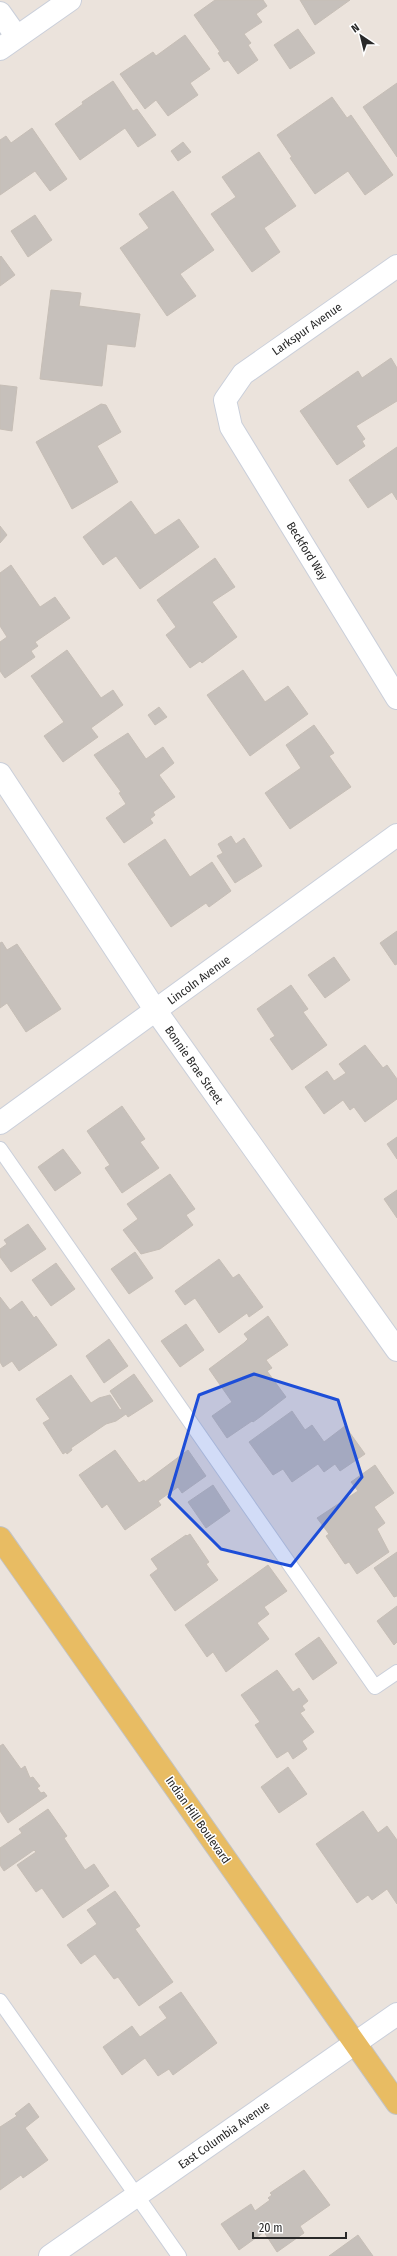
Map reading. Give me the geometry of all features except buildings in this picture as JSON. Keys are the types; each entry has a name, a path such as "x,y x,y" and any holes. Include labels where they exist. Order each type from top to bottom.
{"main road":[{"name":"Indian Hill Boulevard","path":"0,1538 397,2103"}],"street":[{"path":"0,13 8,43 70,0"},
{"name":"Larkspur Avenue","path":"225,400 243,374 397,266"},
{"name":"Beckford Way","path":"225,400 231,427 397,698"},
{"name":"Bonnie Brae Street","path":"0,774 156,1011 397,1350"},
{"name":"Lincoln Avenue","path":"0,1122 156,1011 397,835"},
{"name":"East Columbia Avenue","path":"50,2256 397,2014"}],"lane":[{"path":"0,1149 375,1687 397,1672"},
{"path":"0,2002 179,2256"}],"highlighted area":[{"path":"254,1374 338,1400 362,1477 291,1566 221,1549 169,1497 199,1395"}]}
